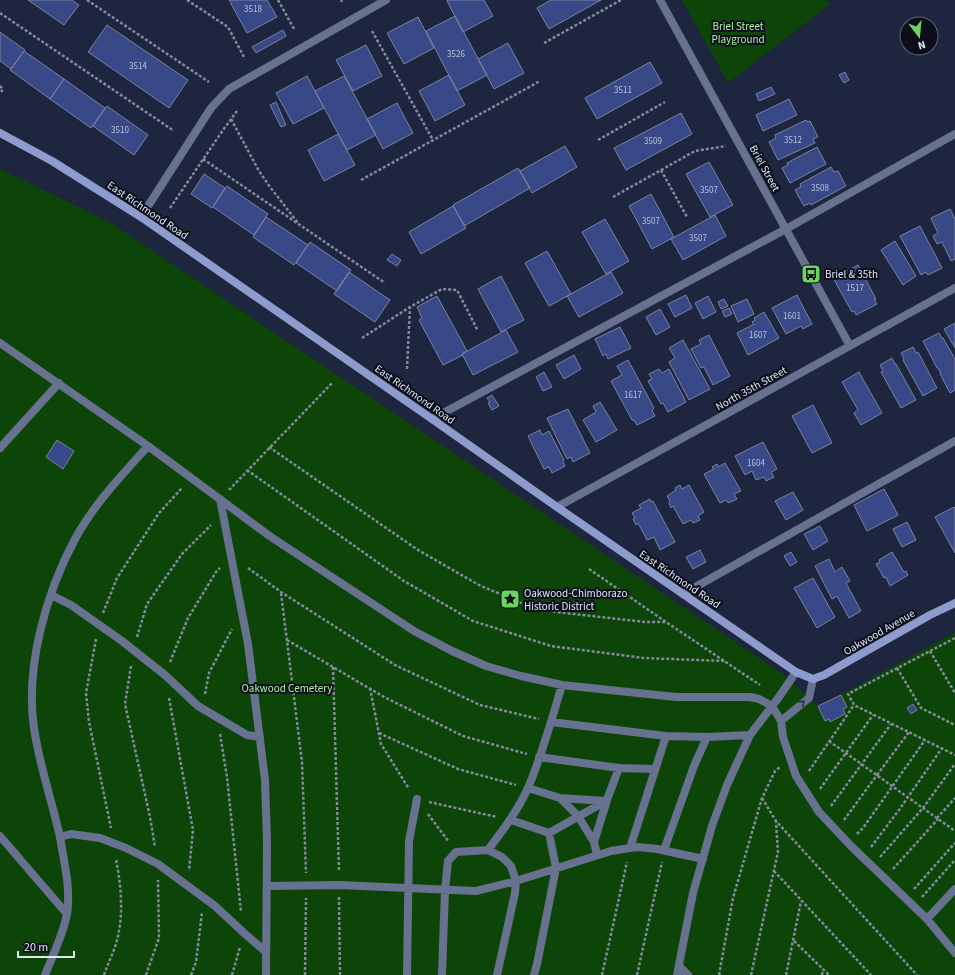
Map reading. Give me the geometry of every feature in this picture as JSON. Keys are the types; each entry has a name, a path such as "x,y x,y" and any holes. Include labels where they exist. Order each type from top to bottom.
{"street":[{"path":"141,217 211,108 229,89 386,0"},
{"name":"Briel Street","path":"660,0 850,346"},
{"name":"East Richmond Road","path":"0,133 52,161 141,217 432,419 557,508 796,672 812,678"},
{"path":"432,419 786,229 955,134"},
{"name":"North 35th Street","path":"557,508 955,288"},
{"path":"0,343 148,446 271,537 309,563 414,630 452,651 493,668 562,685 676,696 750,698 759,699 772,706 781,721 783,737 796,776 819,812 851,846 927,920 955,953"},
{"path":"0,448 59,383"},
{"path":"683,594 955,441"},
{"path":"45,975 62,933 67,914 68,889 60,837 34,727 32,704 33,675 38,645 51,595 75,538 90,514 110,488 148,446"},
{"path":"220,499 242,608 265,780 267,886 266,975"},
{"path":"51,595 71,605 134,650 202,708 248,735 260,737"},
{"name":"Oakwood Avenue","path":"812,678 824,675 955,603"},
{"path":"677,975 693,893 712,826 727,785 750,735 796,672"},
{"path":"781,721 809,698 812,678"},
{"path":"488,850 511,820 528,788 562,685"},
{"path":"551,722 666,736 707,737 750,735"},
{"path":"630,848 666,736"},
{"path":"664,850 694,766 707,737"},
{"path":"539,757 619,768 655,770"},
{"path":"594,842 606,801 619,768"},
{"path":"528,788 560,798 606,801"},
{"path":"560,798 578,816 594,842 596,855"},
{"path":"407,975 409,841 417,800"},
{"path":"511,820 549,833 606,801"},
{"path":"534,975 556,868 549,833"},
{"path":"60,837 71,834 84,835 114,842 158,864 215,906 266,952"},
{"path":"0,836 67,914"},
{"path":"267,886 307,887 339,885 476,891 516,881 596,855 630,848 638,847 664,850 703,859"},
{"path":"442,975 445,890 448,860 456,852 488,850 502,857 511,866 516,881 497,975"},
{"path":"927,920 955,889"},
{"path":"679,966 688,975"}],"path":[{"path":"87,0 209,82"},
{"path":"187,0 228,27 244,56"},
{"path":"278,0 294,29"},
{"path":"544,43 621,0"},
{"path":"0,13 174,131"},
{"path":"372,31 433,140"},
{"path":"361,180 540,81"},
{"path":"0,86 3,89 0,94"},
{"path":"598,140 665,102"},
{"path":"170,208 237,111"},
{"path":"231,119 259,171 299,225"},
{"path":"613,197 695,151 724,147 738,141"},
{"path":"203,159 385,283"},
{"path":"661,170 687,217"},
{"path":"362,338 410,307 442,289 457,290 478,331"},
{"path":"407,369 410,307"},
{"path":"220,499 268,447 333,382"},
{"path":"268,447 418,550 479,586 526,605 556,612 645,622 666,622"},
{"path":"247,470 404,581 473,621 551,646 644,658 725,661"},
{"path":"104,975 117,940 122,910 121,887 114,842 89,722 86,693 99,625 117,578 159,513 191,478"},
{"path":"146,975 159,938 158,864 150,817 125,704 134,650 147,604 182,554 223,513"},
{"path":"232,558 281,592 395,665 480,705 551,722"},
{"path":"589,569 779,697"},
{"path":"281,592 302,762 307,887 305,975"},
{"path":"202,708 209,673 242,608"},
{"path":"955,638 848,694 854,706 955,755"},
{"path":"287,640 384,697 463,736 539,757"},
{"path":"930,651 955,693"},
{"path":"333,667 340,975"},
{"path":"897,668 922,708 955,725"},
{"path":"370,688 381,744 402,780 456,852"},
{"path":"807,774 854,706"},
{"path":"817,792 873,715"},
{"path":"218,718 244,933 232,975"},
{"path":"829,809 891,724"},
{"path":"379,732 458,769 528,788"},
{"path":"842,824 909,732"},
{"path":"854,837 863,828 925,740"},
{"path":"829,741 955,831"},
{"path":"868,850 899,810 942,748"},
{"path":"719,975 733,898 762,798 775,771 790,756"},
{"path":"877,860 923,808 955,764"},
{"path":"762,798 776,821 917,975"},
{"path":"890,872 955,798"},
{"path":"417,800 511,820"},
{"path":"751,975 778,852 776,821"},
{"path":"952,828 955,825"},
{"path":"911,892 955,843"},
{"path":"602,975 630,848"},
{"path":"637,975 664,850"},
{"path":"919,900 955,860"},
{"path":"774,871 871,975"},
{"path":"191,975 196,962 204,898"},
{"path":"786,975 801,900"},
{"path":"793,940 829,975"},
{"path":"822,975 824,969"}],"green space":[{"name":"Briel Street Playground","path":"682,0 826,0 830,4 728,83"},
{"name":"Oakwood Cemetery","path":"0,169 108,221 783,674 818,706 955,632 955,975 0,975"}],"building":[{"path":"28,0 72,0 79,5 64,25"},
{"path":"229,0 267,0 277,17 247,33"},
{"path":"484,0 493,16 463,32 447,1"},
{"path":"551,0 601,0 549,29 537,8"},
{"path":"455,16 487,75 457,91 426,31"},
{"path":"418,17 434,48 404,64 387,33"},
{"path":"107,25 188,80 169,108 88,52"},
{"path":"283,30 286,36 256,53 252,47"},
{"path":"0,32 25,50 11,69 0,61"},
{"path":"508,43 524,73 494,89 478,59"},
{"path":"366,45 382,76 353,91 336,60"},
{"path":"24,51 64,79 50,99 10,70"},
{"path":"650,62 662,83 597,119 585,98"},
{"path":"845,72 849,80 844,83 839,75"},
{"path":"449,75 465,105 435,121 419,91"},
{"path":"307,76 324,108 293,124 276,93"},
{"path":"344,76 376,135 347,150 315,91"},
{"path":"64,79 105,108 91,128 50,99"},
{"path":"771,87 775,94 759,101 756,94"},
{"path":"789,99 797,115 763,131 756,115"},
{"path":"276,102 286,125 281,127 270,105"},
{"path":"397,103 413,133 383,149 367,119"},
{"path":"107,106 148,135 134,155 93,126"},
{"path":"681,113 692,134 626,170 614,148"},
{"path":"806,120 807,122 810,121 818,137 813,139 815,143 778,160 769,142 776,138 775,135"},
{"path":"338,134 355,165 324,181 308,150"},
{"path":"565,146 577,167 532,193 520,171"},
{"path":"817,147 826,164 790,183 782,168 788,165 787,163"},
{"path":"709,162 733,205 710,217 686,174"},
{"path":"831,167 834,172 838,171 846,186 811,205 810,203 804,206 795,190 801,187 800,184"},
{"path":"518,168 530,188 464,226 453,205"},
{"path":"204,174 225,188 212,208 191,194"},
{"path":"227,186 268,214 254,235 213,207"},
{"path":"651,194 674,237 652,249 629,206"},
{"path":"453,206 466,228 421,254 409,232"},
{"path":"950,209 955,219 955,259 951,261 942,242 937,244 933,236 938,233 931,218"},
{"path":"715,215 726,236 683,260 671,239"},
{"path":"266,217 308,245 294,265 253,237"},
{"path":"605,219 629,261 606,274 582,232"},
{"path":"920,226 942,268 928,275 926,272 921,275 900,236"},
{"path":"895,241 916,276 903,285 881,250"},
{"path":"310,242 351,270 337,291 296,263"},
{"path":"547,251 571,294 549,306 525,263"},
{"path":"392,254 401,260 397,266 387,260"},
{"path":"858,265 876,299 874,299 877,304 856,315 854,311 852,312 833,278"},
{"path":"349,272 390,300 375,322 334,294"},
{"path":"611,272 623,293 579,317 567,296"},
{"path":"501,276 524,320 501,332 478,289"},
{"path":"686,295 692,308 675,317 668,304"},
{"path":"797,295 812,324 803,329 801,326 786,334 772,308"},
{"path":"437,296 467,351 462,354 463,355 443,365 419,320 422,318 417,307"},
{"path":"708,296 716,312 703,319 695,303"},
{"path":"724,299 728,306 721,309 718,302"},
{"path":"747,299 754,314 738,322 731,306"},
{"path":"729,308 732,314 725,317 722,311"},
{"path":"660,309 670,327 656,335 646,317"},
{"path":"764,312 779,338 748,355 737,333 754,324 752,322 755,320 754,318"},
{"path":"955,323 955,348 944,329"},
{"path":"620,327 631,348 608,359 606,354 603,356 595,339"},
{"path":"506,330 518,352 473,375 462,354"},
{"path":"939,333 955,359 955,390 950,393 923,341"},
{"path":"709,335 730,376 713,385 704,367 701,368 691,349 701,344 699,340"},
{"path":"683,340 710,389 689,400 669,362 675,358 669,348"},
{"path":"913,347 916,353 918,352 937,388 923,396 903,360 904,359 901,353"},
{"path":"574,355 581,369 564,379 556,365"},
{"path":"892,358 916,400 901,408 881,372 883,371 880,365"},
{"path":"628,360 654,408 652,410 655,416 637,425 634,420 632,420 611,381 622,375 617,366"},
{"path":"659,369 662,373 669,369 686,402 668,412 663,403 661,404 648,381 652,379 649,374"},
{"path":"544,372 552,387 543,391 536,377"},
{"path":"859,372 882,413 861,425 854,413 858,410 842,382"},
{"path":"492,395 499,406 492,410 488,403 490,402 487,398"},
{"path":"600,402 617,430 596,442 583,420 596,412 593,406"},
{"path":"813,405 832,443 812,453 792,416"},
{"path":"568,409 590,453 573,462 571,457 567,459 547,418"},
{"path":"540,430 542,435 549,431 564,460 565,466 552,473 549,467 544,469 528,436"},
{"path":"57,440 74,451 63,469 46,457"},
{"path":"763,442 777,469 771,472 774,477 766,481 764,477 756,480 752,471 745,475 735,456"},
{"path":"725,463 741,491 734,494 737,499 728,503 726,500 720,503 704,474 714,469 712,467 717,464 718,467"},
{"path":"680,485 682,489 689,485 704,512 698,516 700,520 693,523 691,520 683,524 673,506 671,508 669,503 670,501 667,496 676,490 675,488"},
{"path":"884,489 898,515 867,531 854,505"},
{"path":"793,492 803,510 786,520 775,501"},
{"path":"650,499 651,502 653,501 675,542 660,550 654,537 647,540 638,523 636,525 633,519 635,518 632,513 641,508 639,505"},
{"path":"954,507 955,508 955,553 935,517"},
{"path":"907,522 916,540 902,547 893,529"},
{"path":"820,526 828,541 813,550 804,534"},
{"path":"700,550 706,562 693,569 686,557"},
{"path":"791,552 797,562 790,566 784,556"},
{"path":"892,552 904,572 906,571 908,575 890,586 886,577 884,578 876,564 880,562 879,560"},
{"path":"829,559 835,572 842,567 850,581 846,583 861,611 849,618 837,596 832,599 815,566"},
{"path":"813,578 835,617 817,628 794,588"},
{"path":"841,695 847,707 843,709 845,714 830,722 829,719 825,721 818,706"},
{"path":"913,704 917,710 911,714 907,708"}],"place":[{"name":"Briel & 35th","path":"811,274"},
{"name":"Oakwood-Chimborazo Historic District","path":"510,599"}]}
